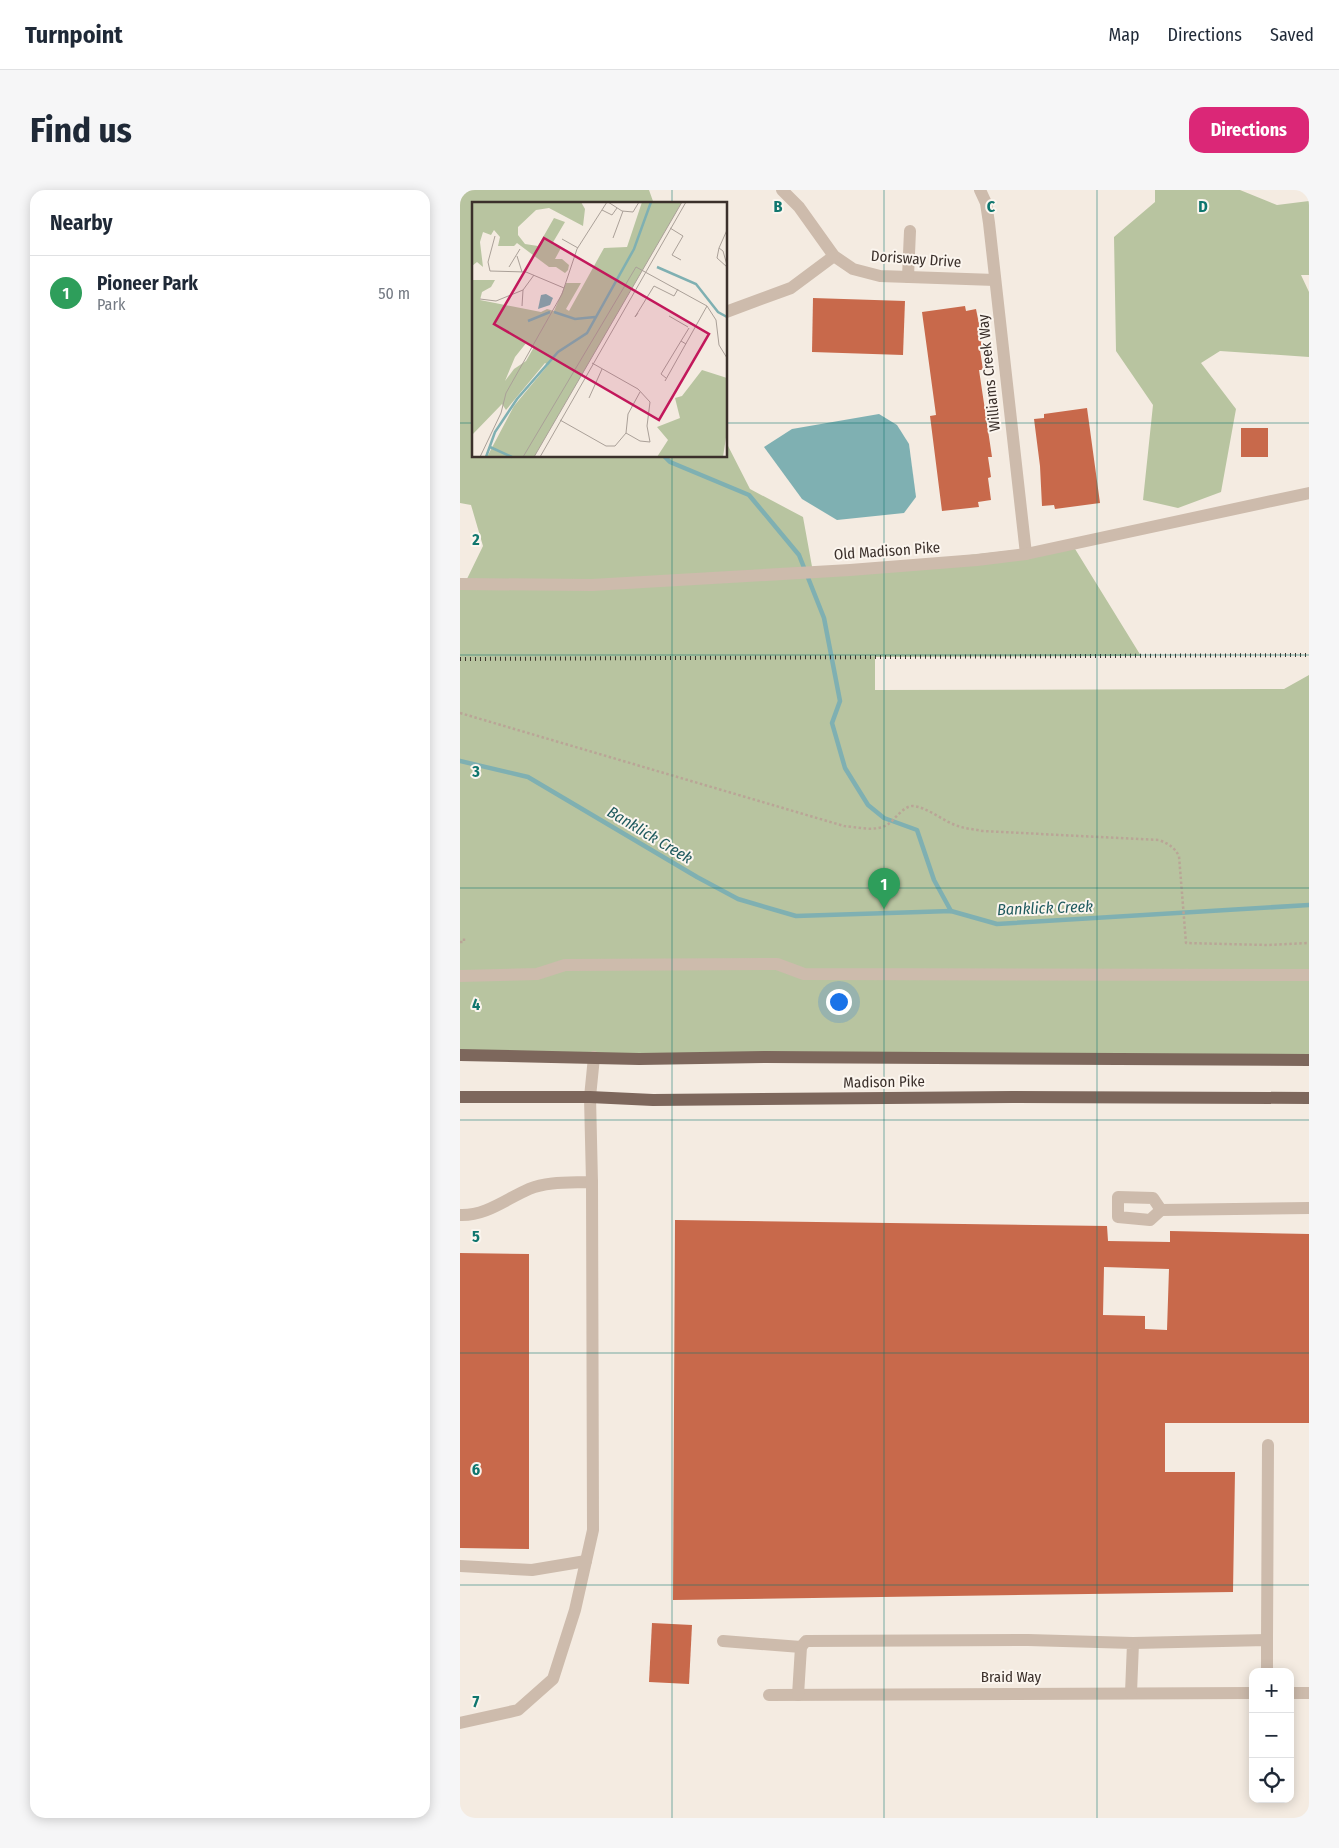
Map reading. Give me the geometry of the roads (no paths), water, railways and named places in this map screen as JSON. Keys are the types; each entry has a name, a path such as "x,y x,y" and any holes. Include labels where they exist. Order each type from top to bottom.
{"main road":[{"name":"Madison Pike","path":"460,1055 639,1058 1309,1060"},
{"name":"Madison Pike","path":"460,1096 590,1097 653,1100 1012,1097 1309,1098"}],"street":[{"name":"Dorisway Drive","path":"782,190 800,206 834,256 853,269 880,276 995,280"},
{"name":"Williams Creek Way","path":"980,190 986,203 1026,554"},
{"path":"908,277 910,231"},
{"path":"728,311 790,288 834,256"},
{"name":"Old Madison Pike","path":"460,584 592,586 977,560 1026,554 1309,492"},
{"path":"460,976 537,974 565,965 777,964 804,974 1309,975"},
{"path":"460,1723 518,1710 553,1679 575,1610 593,1530 590,1097 594,1057"},
{"path":"460,1215 470,1216 489,1210 530,1189 545,1184 592,1182"},
{"path":"1161,1210 1309,1208"},
{"path":"1267,1668 1268,1445"},
{"path":"460,1566 532,1570 586,1562"},
{"path":"798,1695 801,1647 806,1641 1028,1640 1133,1643 1267,1640"},
{"path":"723,1641 801,1647"},
{"path":"1131,1693 1133,1643"},
{"name":"Braid Way","path":"769,1695 1249,1693"},
{"path":"1294,1693 1309,1693"}],"water":[{"path":"879,414 897,425 909,444 916,497 904,513 837,520 802,499 764,447 792,429"}],"waterway":[{"path":"666,458 670,462 749,495 799,555 824,618 840,701 832,723 845,768 868,805 884,818 917,830 934,880 951,911"},
{"name":"Banklick Creek","path":"460,761 528,777 697,877 738,899 796,916 951,911 997,924 1309,905"}],"railway":[{"path":"460,659 1309,655"}],"place":[{"name":"Pioneer Park","path":"884,909"}]}
